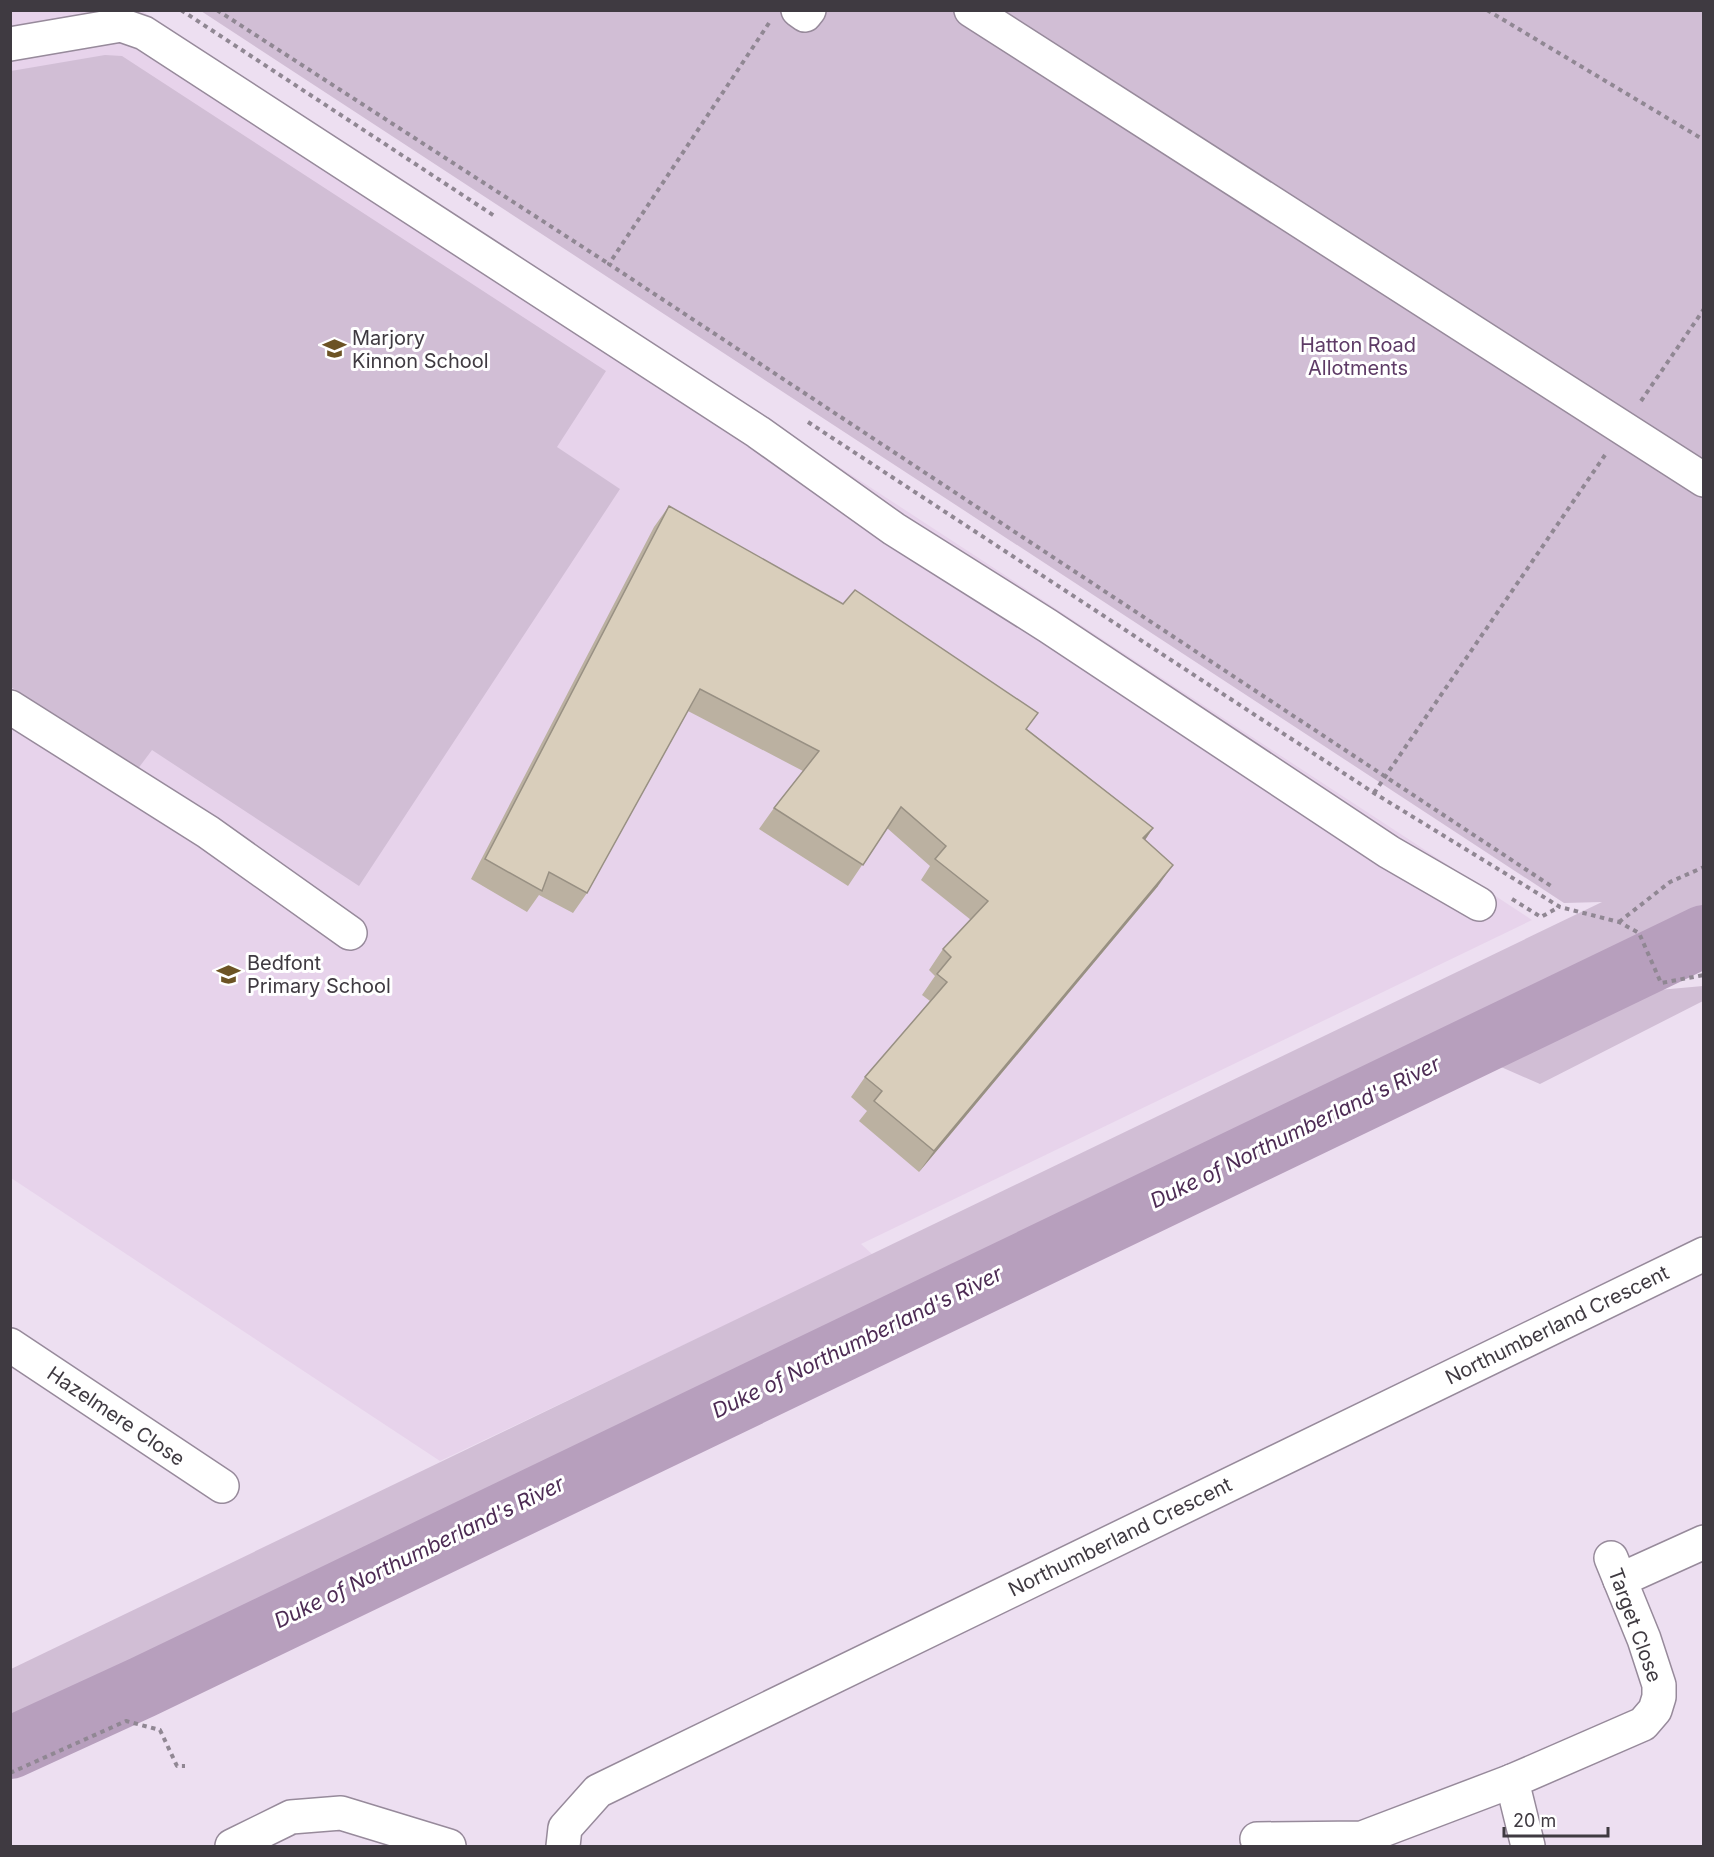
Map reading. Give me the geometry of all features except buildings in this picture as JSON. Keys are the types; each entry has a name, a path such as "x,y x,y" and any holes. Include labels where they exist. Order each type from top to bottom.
{"street":[{"path":"784,15 805,15 809,10"},
{"path":"971,10 1704,480"},
{"path":"10,44 121,25 144,33 758,432 894,529 1048,626 1389,852 1479,904"},
{"path":"10,707 208,832 350,933"},
{"name":"Northumberland Crescent","path":"563,1846 565,1828 598,1791 1704,1254"},
{"name":"Hazelmere Close","path":"10,1345 222,1486"},
{"name":"Target Close","path":"1257,1839 1362,1838 1512,1781 1643,1724 1654,1710 1659,1697 1659,1685 1644,1639 1616,1569 1704,1542"},
{"path":"1512,1781 1528,1846"},
{"path":"234,1846 291,1817 341,1813 449,1846"}],"path":[{"path":"181,10 501,221"},
{"path":"217,10 609,264 1551,886"},
{"path":"1487,10 1704,140"},
{"path":"609,264 784,15"},
{"path":"1374,793 1704,309"},
{"path":"802,418 1374,793 1560,907 1619,922 1639,933 1661,983 1704,975"},
{"path":"1619,922 1670,882 1704,867"},
{"path":"10,1773 126,1721 160,1730 177,1766 185,1766"}],"shaded area":[{"name":"Marjory Kinnon School","path":"10,11 142,11 1532,920 861,1244 873,1255 440,1461 11,1178"}],"green space":[{"name":"Hatton Road Allotments","path":"201,11 1703,11 1703,908 11,1724 11,1669 1602,902 1564,903"},
{"path":"105,55 122,56 606,371 557,447 620,489 359,886 152,750 137,770 11,687 11,71"},
{"path":"1656,986 1659,990 1703,986 1703,1001 1540,1084 1492,1063 1628,996"}],"waterway":[{"name":"Duke of Northumberland's River","path":"10,1748 143,1687 1704,936"}],"place":[{"name":"Marjory Kinnon School","path":"334,349"},
{"name":"Bedfont Primary School","path":"229,974"}]}
